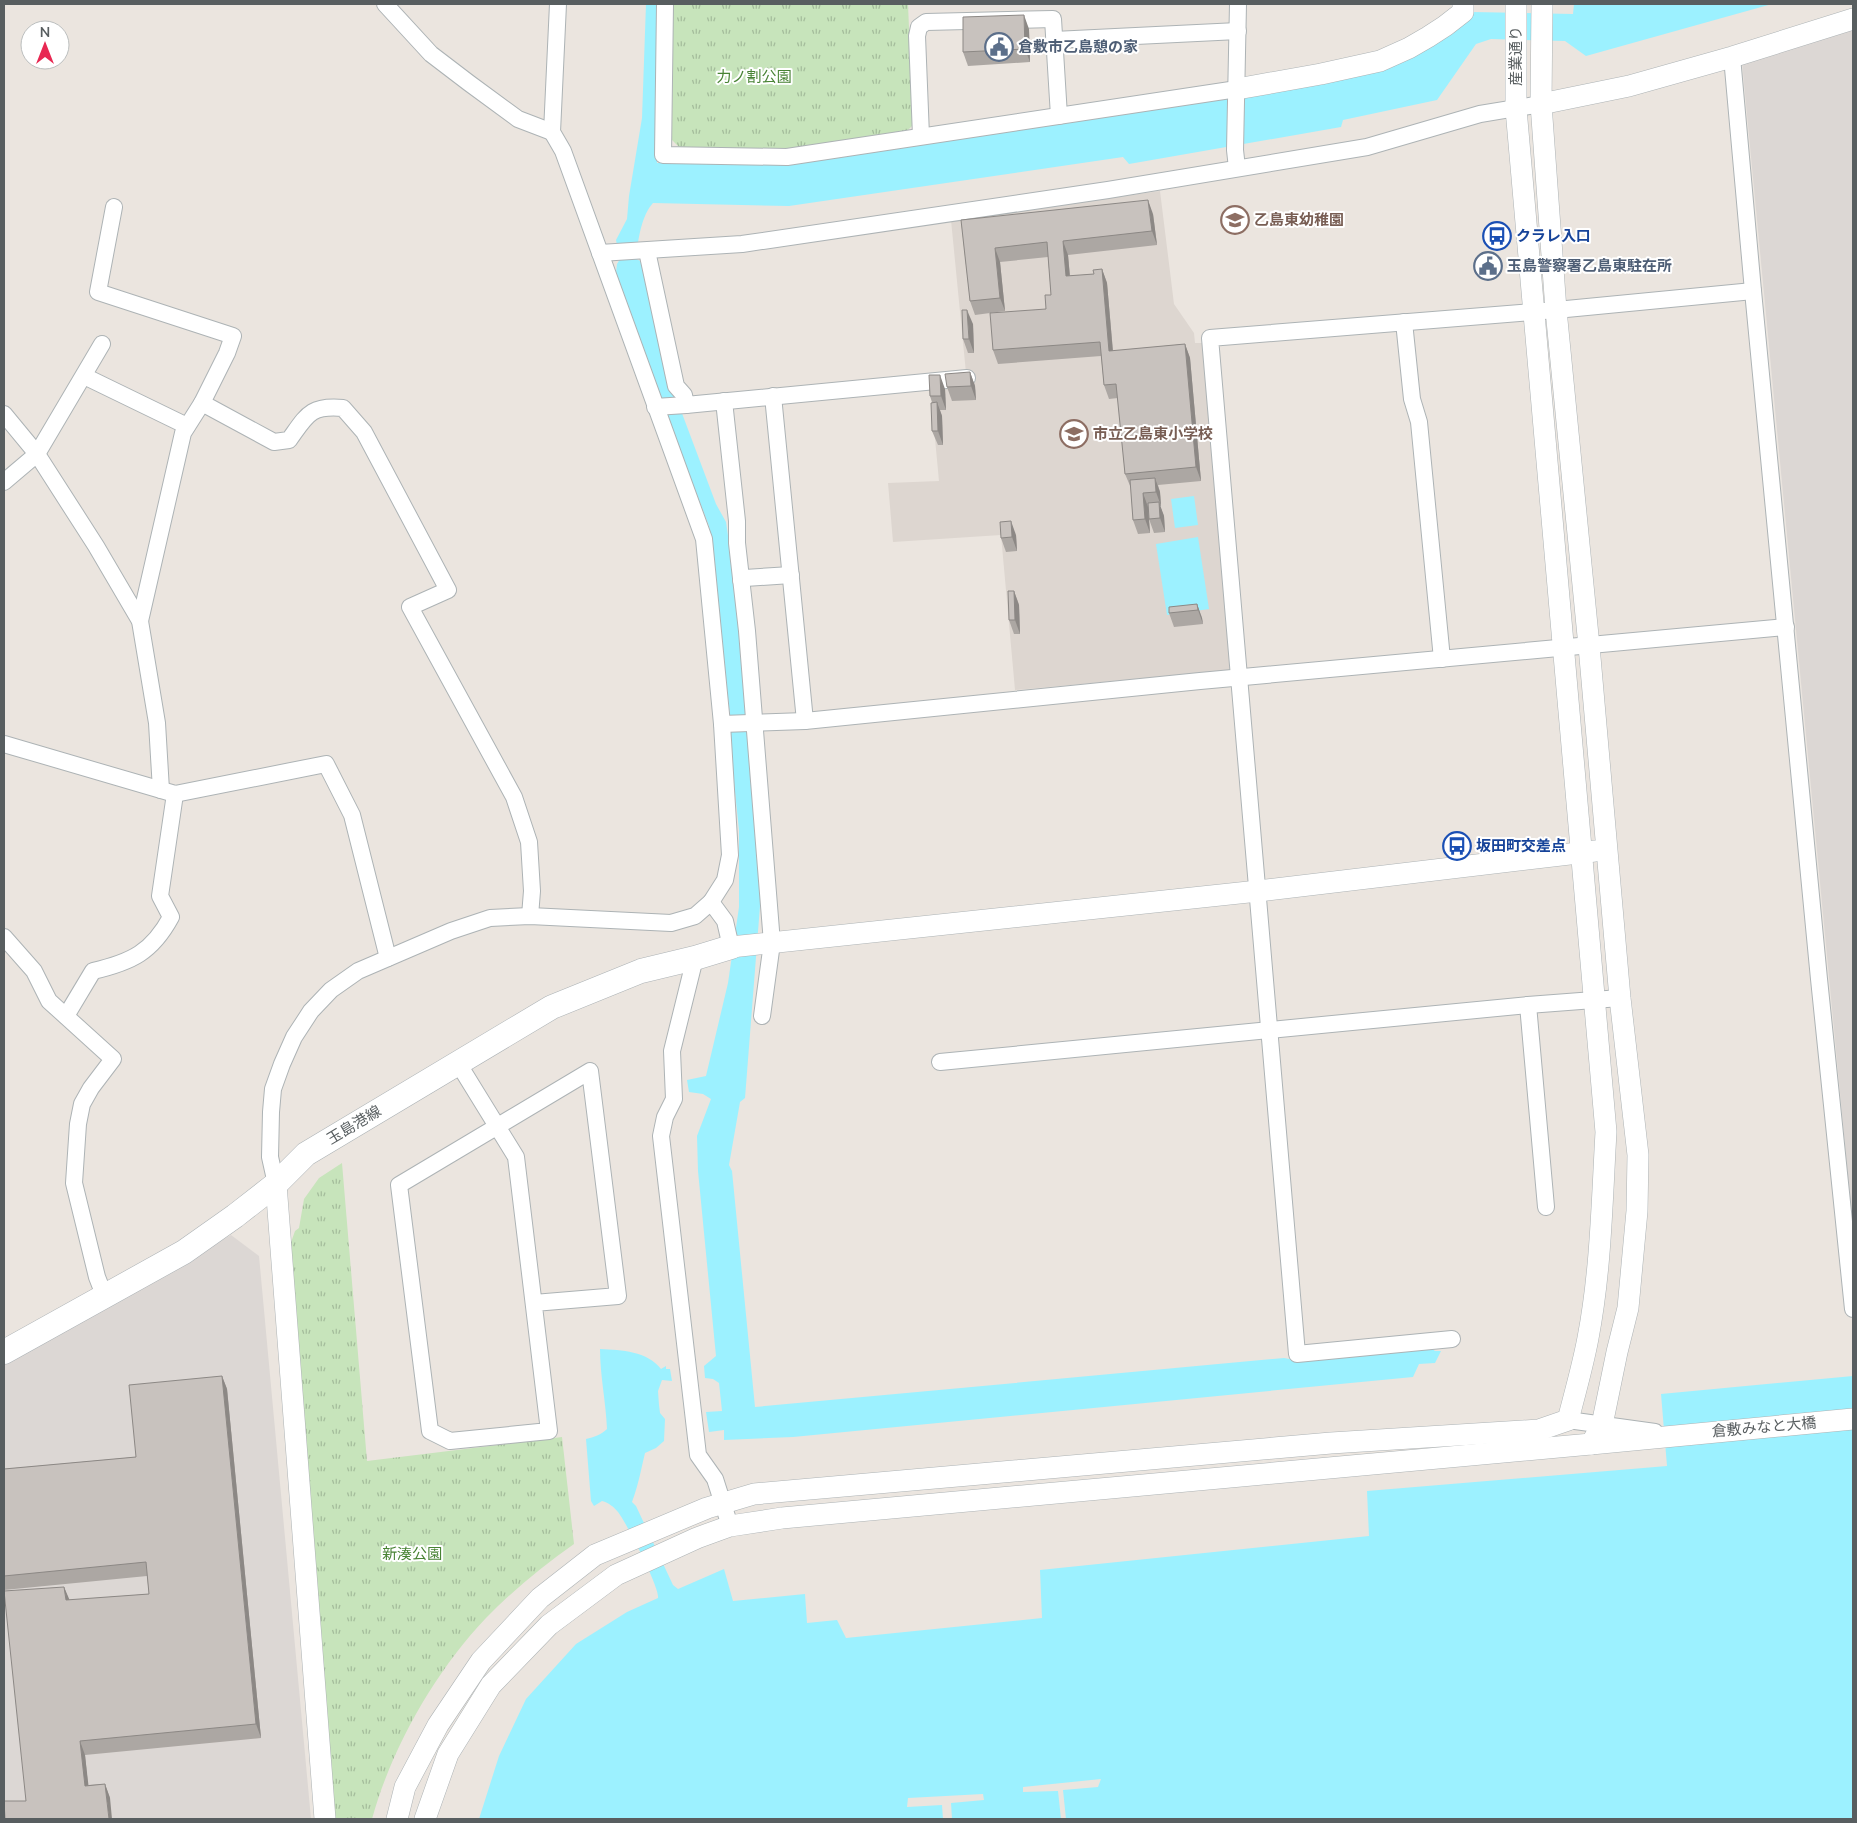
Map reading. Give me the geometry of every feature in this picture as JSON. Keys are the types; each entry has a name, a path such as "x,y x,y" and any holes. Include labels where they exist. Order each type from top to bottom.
{"main road":[{"name":"玉島港線","path":"4,1352 184,1252 276,1184 306,1154 552,1007 641,971 731,947"}],"street":[{"path":"385,4 431,54 462,78 518,119 552,132"},
{"path":"325,1819 276,1184 270,1157 270,1112 273,1089 294,1037 311,1011 332,990 358,970 451,931 490,918 530,916 671,922 695,916 710,902 725,880 730,855 722,724 704,539 563,152 552,132 558,4"},
{"path":"665,4 663,155 787,157 1237,89 1321,74 1380,60 1409,48 1445,26 1463,12 1463,4"},
{"path":"1237,168 1235,150 1238,4"},
{"name":"産業通り","path":"1516,4 1516,109 1532,312 1596,1000 1606,1132 1600,1246 1588,1338 1568,1420"},
{"name":"産業通り","path":"1542,4 1541,104 1556,310 1590,646 1620,998 1638,1155 1637,1211 1628,1308 1602,1425 1591,1444"},
{"path":"921,136 917,36 919,27 926,22 1053,19 1059,116"},
{"path":"600,253 742,244 1099,191 1367,147 1480,114 1516,109 1629,86 1732,57 1853,19"},
{"path":"1054,40 1238,31"},
{"path":"1732,57 1819,978 1853,1309"},
{"path":"114,207 98,292 233,336 227,353 202,403 183,434 140,621"},
{"path":"647,251 676,386 684,395 686,405"},
{"path":"1452,1339 1296,1354 1210,338 1556,310 1753,291"},
{"path":"1404,322 1412,399 1419,422 1442,659"},
{"path":"4,482 37,454 102,344"},
{"path":"84,376 187,426"},
{"path":"655,407 967,378"},
{"path":"773,396 805,720"},
{"path":"724,401 747,631 772,943 762,1016"},
{"path":"202,403 274,442 289,440 307,414 326,406 343,408 364,432 448,590 410,607 514,797 529,842 532,891 530,916"},
{"path":"4,414 37,454 96,546 140,621 168,792 160,896 172,917 161,936 136,957 110,967 93,970 66,1016"},
{"path":"741,580 745,578 791,575"},
{"path":"722,724 805,720 1786,627"},
{"path":"4,744 168,792 326,764 352,815 388,958"},
{"path":"710,902 725,921 731,947 1258,891 1607,850"},
{"path":"4,937 34,972 49,1001 113,1059 91,1088 82,1104 78,1124 74,1183 95,1268 104,1295"},
{"path":"695,958 672,1050 674,1098 665,1117 661,1136 698,1455 715,1479 730,1526"},
{"path":"940,1062 1528,1005 1620,998"},
{"path":"1528,1005 1546,1207"},
{"path":"458,1063 497,1126 516,1157 549,1431 450,1441 430,1431 399,1185 497,1126 590,1071 618,1296 534,1303"},
{"name":"倉敷みなと大橋","path":"425,1819 448,1754 492,1685 549,1625 616,1576 696,1538 730,1526 782,1518 1853,1419"},
{"path":"397,1819 405,1787 438,1725 481,1661 540,1598 595,1555 723,1503 754,1494 1332,1443 1539,1430 1568,1420 1674,1435"}],"shaded area":[{"path":"1853,25 1853,1229 1742,62"},
{"name":"市立乙島東小学校","path":"1160,191 1174,304 1194,333 1195,343 1202,343 1233,670 1015,690 1001,535 893,542 888,483 939,481 930,386 967,383 951,220"},
{"path":"231,1235 259,1256 311,1819 4,1819 4,1363"}],"green space":[{"name":"力ノ割公園","path":"673,4 908,4 913,125 907,131 787,151 681,149 672,140"},
{"name":"新湊公園","path":"342,1163 367,1461 562,1437 574,1544 506,1598 486,1618 450,1662 433,1686 403,1738 380,1792 372,1819 334,1819 289,1248 295,1231 299,1228 304,1199 319,1178"}],"water":[{"path":"646,4 657,4 657,163 788,163 1371,69 1472,12 1573,14 1574,4 1772,4 1586,56 1565,41 1491,39 1476,44 1437,100 1343,120 1341,127 1129,164 1123,157 789,206 653,203 649,208 641,229 636,259 645,263 680,408 716,504 726,522 734,577 760,870 760,906 745,1098 740,1102 729,1165 732,1171 755,1407 1284,1358 1295,1360 1428,1346 1435,1351 1441,1351 1435,1363 1419,1364 1413,1377 793,1437 724,1440 724,1430 709,1432 706,1412 722,1411 719,1383 713,1379 705,1378 704,1366 716,1356 698,1171 697,1136 711,1099 703,1094 689,1092 687,1080 706,1076 728,983 739,907 739,830 729,735 730,715 709,526 615,281 617,264 620,259 616,240 627,219 642,118"},
{"path":"1194,496 1198,525 1175,528 1171,499"},
{"path":"1198,537 1209,609 1167,615 1156,544"},
{"path":"600,1349 641,1355 649,1358 661,1369 666,1366 666,1369 670,1369 672,1381 662,1380 658,1391 660,1413 665,1419 664,1441 656,1448 645,1453 632,1502 636,1506 673,1585 678,1589 724,1569 733,1601 805,1594 807,1623 837,1620 846,1638 1042,1618 1040,1570 1369,1536 1367,1491 1667,1466 1661,1394 1853,1376 1853,1819 479,1819 499,1756 526,1699 576,1644 627,1612 658,1598 654,1582 635,1541 618,1512 605,1502 602,1501 594,1506 591,1501 586,1439 595,1437 607,1429"}],"pier":[{"path":"1101,1779 1098,1787 1063,1790 1066,1819 1061,1819 1058,1791 1023,1792 1023,1787"},
{"path":"983,1794 984,1800 951,1803 952,1819 943,1819 942,1805 907,1807 908,1798"}],"building":[{"path":"1024,15 1025,49 963,52 963,17"},
{"path":"1148,200 1152,231 1063,241 1066,276 1094,274 1093,270 1102,269 1109,351 1185,344 1196,467 1125,474 1116,384 1104,385 1100,342 993,350 990,313 1046,309 1045,295 1051,295 1047,242 995,248 1000,298 970,301 961,220"},
{"path":"962,310 967,310 969,339 963,339"},
{"path":"970,372 971,386 947,387 945,374"},
{"path":"929,375 940,375 941,396 930,396"},
{"path":"937,402 938,431 932,431 931,403"},
{"path":"1155,478 1156,492 1143,493 1145,519 1133,520 1130,480"},
{"path":"1159,502 1160,518 1149,519 1148,503"},
{"path":"1011,521 1012,537 1001,538 1000,522"},
{"path":"1008,591 1014,591 1015,620 1009,620"},
{"path":"1197,604 1198,610 1169,613 1169,607"},
{"path":"222,1376 256,1724 80,1741 85,1786 105,1784 109,1819 5,1819 4,1801 26,1801 4,1591 64,1587 66,1600 149,1594 146,1562 4,1576 4,1469 136,1457 129,1385"}],"place":[{"name":"倉敷市乙島憩の家","path":"999,47"},
{"name":"乙島東幼稚園","path":"1235,220"},
{"name":"クラレ入口","path":"1497,236"},
{"name":"玉島警察署乙島東駐在所","path":"1488,266"},
{"name":"市立乙島東小学校","path":"1074,434"},
{"name":"坂田町交差点","path":"1457,846"}]}
